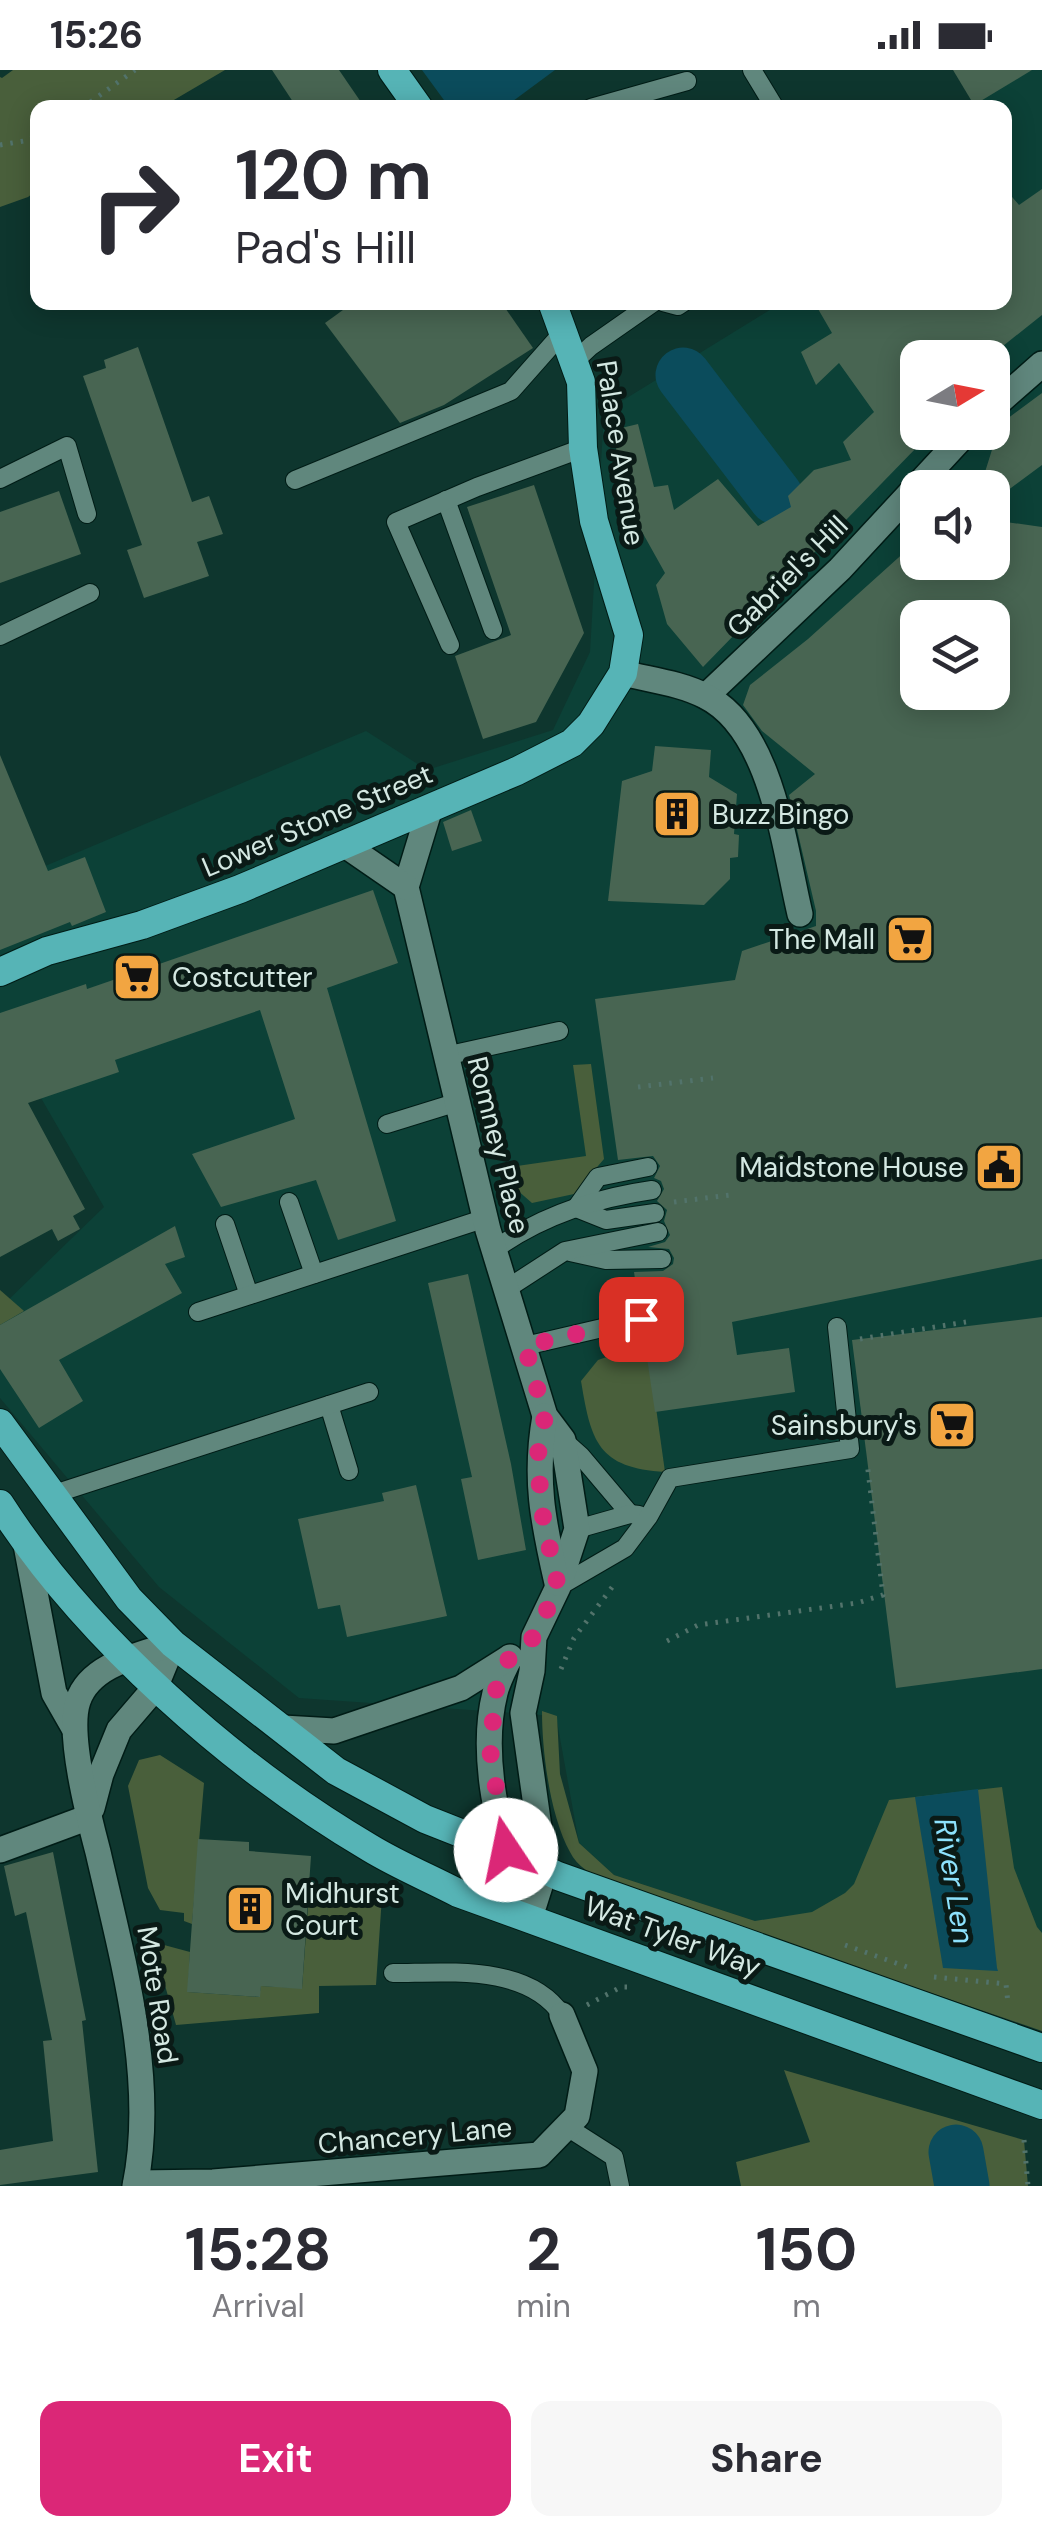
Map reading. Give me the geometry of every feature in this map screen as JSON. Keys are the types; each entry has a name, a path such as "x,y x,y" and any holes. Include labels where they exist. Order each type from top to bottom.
{"highway":[{"path":"392,70 413,100"},
{"name":"Palace Avenue","path":"555,310 581,382 583,448 594,521 629,635 624,673"},
{"name":"Lower Stone Street","path":"0,972 47,951 175,913 517,771 572,742 602,710 624,673"},
{"path":"0,1423 128,1599 173,1644"},
{"name":"Mote Road","path":"0,1504 26,1545 156,1688"},
{"name":"Wat Tyler Way","path":"173,1644 350,1779 425,1818 552,1873 1042,2048"},
{"name":"Wat Tyler Way","path":"156,1688 275,1785 371,1848 458,1893 1042,2105"}],"street":[{"path":"1010,392 1042,364"},
{"name":"Gabriel's Hill","path":"706,696 840,568 950,450"},
{"path":"624,673 706,696 737,719 757,753 772,795 800,914"},
{"name":"Romney Place","path":"430,808 406,887 494,1249 545,1416 563,1440 577,1529 558,1587 534,1637 523,1714 552,1873"},
{"path":"345,845 406,887"},
{"name":"Romney Place","path":"545,1416 538,1454 541,1507 558,1587"},
{"name":"Mote Road","path":"26,1545 54,1693 74,1728"},
{"name":"Romney Place","path":"283,1728 334,1730 461,1688 534,1637"},
{"name":"Mote Road","path":"136,2184 140,2125 135,2036 74,1728 78,1701 86,1686 106,1668 173,1644"},
{"name":"Mote Road","path":"90,1817 100,1774 119,1730 156,1688 173,1644"},
{"path":"510,1656 496,1690 490,1750 506,1850 522,1916 534,1905 552,1873"},
{"path":"0,1850 90,1817"},
{"path":"562,2015 585,2071 577,2116 566,2128"},
{"name":"Chancery Lane","path":"136,2184 213,2182 540,2155 566,2128"}],"lane":[{"path":"752,70 770,100"},
{"path":"618,100 686,80"},
{"path":"575,361 643,310"},
{"path":"296,480 511,390 564,331"},
{"path":"0,479 66,446 86,514"},
{"path":"450,645 396,522 583,448"},
{"path":"446,500 493,630"},
{"path":"0,636 90,593"},
{"path":"445,1056 558,1031"},
{"path":"387,1124 458,1102"},
{"path":"576,1208 598,1177 648,1168"},
{"path":"494,1249 539,1222 576,1208 652,1190"},
{"path":"288,1202 314,1274"},
{"path":"508,1288 565,1251 657,1222 606,1220 576,1208"},
{"path":"198,1312 486,1218"},
{"path":"224,1224 249,1295"},
{"path":"565,1251 606,1260 662,1259"},
{"path":"525,1346 641,1319"},
{"path":"558,1587 625,1548 670,1478 850,1449 844,1334"},
{"path":"52,1495 369,1392"},
{"path":"328,1405 349,1472"},
{"path":"563,1440 630,1514"},
{"path":"577,1529 630,1514 649,1516"},
{"path":"393,1973 470,1973 513,1981 550,1997 562,2015"},
{"path":"566,2128 614,2157 620,2186"}],"path":[{"path":"93,100 135,70"},
{"path":"0,145 30,138"},
{"path":"638,1088 713,1078"},
{"path":"673,1202 730,1195"},
{"path":"844,1334 966,1322"},
{"path":"667,1641 698,1625 883,1596 866,1453"},
{"path":"554,1684 574,1638 616,1582"},
{"path":"839,1944 934,1977 1006,1984 1008,2004"},
{"path":"1024,2140 1028,2186"}],"shaded area":[{"path":"13,70 225,70 174,100 30,100 30,195 0,207 2,78"},
{"path":"967,70 1042,70 1042,1960 755,1921 614,1875 579,1843 556,1716 299,1698 159,1587 0,1398 0,1308 104,1207 0,1027 0,885 366,731 427,770 553,730 590,652 604,412 770,310 1012,310 1012,100 982,100"},
{"path":"591,1064 604,1159 574,1194 532,1203 516,1189 510,1172 517,1166 586,1156 573,1065"},
{"path":"0,1290 24,1311 0,1325"},
{"path":"647,1343 665,1472 625,1465 602,1448 594,1436 581,1381 598,1360"},
{"path":"542,1711 557,1716 560,1774 579,1843 614,1875 755,1921 812,1912 845,1893 854,1884 889,1800 1002,1787 1014,1868 1042,1933 1042,2031 607,1882 591,1873 573,1857 557,1821 546,1764"},
{"path":"160,1755 204,1783 192,1924 184,1921 184,1913 160,1910 148,1888 128,1786 139,1760"},
{"path":"309,1894 382,1896 376,1985 319,1986 319,2013 176,2025 153,1942 190,1952 188,1992 259,1997 261,1986 302,1988"},
{"path":"784,2070 1024,2140 1028,2186 741,2186 736,2162 810,2142"}],"water":[{"path":"422,70 555,70 514,100 444,100"},
{"path":"978,1789 998,1971 943,1968 915,1797"}],"building":[{"path":"272,70 339,70 360,100 292,100"},
{"path":"953,70 1032,70 982,100 971,100"},
{"path":"1042,189 1042,315 1010,340 900,340 900,450 914,450 703,667 667,624 656,585 665,573 641,530 629,531 613,430 638,424 654,487 668,485 674,510 718,479 758,526 791,507 788,496 814,470 851,460 843,442 874,412 839,363 816,385 801,352 832,333 819,310 1012,310 1012,197 1019,205"},
{"path":"343,310 507,310 533,348 444,405 400,423 325,323"},
{"path":"138,347 192,502 209,496 223,534 197,542 209,576 144,598 127,550 142,545 83,376 106,368 104,360"},
{"path":"1042,393 1042,465 1010,489 1010,470 986,470 992,450 1010,450 1010,417"},
{"path":"534,485 584,633 536,722 483,739 455,656 511,635 467,507"},
{"path":"59,491 81,554 0,583 0,512"},
{"name":"The Mall","path":"1010,523 1042,527 1042,1259 732,1322 737,1355 789,1348 795,1392 655,1412 643,1331 650,1327 653,1317 649,1310 639,1307 634,1272 663,1271 673,1264 669,1249 648,1247 665,1242 670,1235 664,1221 667,1210 657,1201 664,1189 661,1181 654,1178 660,1166 653,1156 618,1160 595,999 735,980 742,951 816,926 816,911 789,795 815,774 762,731 743,705 750,685 900,556 900,580 1010,580"},
{"name":"Buzz Bingo","path":"655,746 711,750 709,777 737,794 734,834 739,835 738,857 730,858 730,879 704,905 608,901 622,781 652,771"},
{"path":"0,755 48,871 85,857 106,912 0,950"},
{"path":"471,810 482,841 452,851 443,822"},
{"path":"373,890 398,963 327,988 396,1221 338,1240 316,1180 221,1207 192,1154 295,1119 260,1010 115,1060 119,1072 28,1103 85,1209 73,1216 80,1229 58,1241 52,1229 0,1257 0,1013 86,984 87,989"},
{"path":"175,1226 185,1257 165,1264 182,1293 59,1360 83,1401 39,1428 0,1369 0,1325"},
{"path":"468,1274 511,1464 526,1550 478,1560 461,1479 472,1477 428,1283"},
{"name":"Sainsbury's","path":"1042,1317 1042,1669 896,1688 852,1340"},
{"path":"416,1485 447,1616 347,1637 340,1605 318,1609 298,1519 384,1501 382,1493"},
{"name":"Midhurst Court","path":"198,1839 249,1842 249,1851 311,1856 302,1989 261,1986 260,1997 187,1992"},
{"path":"53,1852 86,2020 82,2021 98,2172 0,2185 0,2150 53,2141 43,2041 52,2040 26,1912 15,1916 4,1866"}],"waterway":[{"name":"River Len","path":"683,375 776,497"},
{"name":"River Len","path":"956,2152 962,2186"}],"place":[{"name":"Buzz Bingo","path":"677,814"},
{"name":"The Mall","path":"910,939"},
{"name":"Costcutter","path":"137,977"},
{"name":"Maidstone House","path":"999,1167"},
{"name":"Sainsbury's","path":"952,1425"},
{"name":"Midhurst Court","path":"250,1909"}],"route":[{"path":"506,1850 490,1750 496,1690 510,1656 534,1637 558,1587 541,1507 538,1454 545,1416 525,1346 641,1319"}]}
